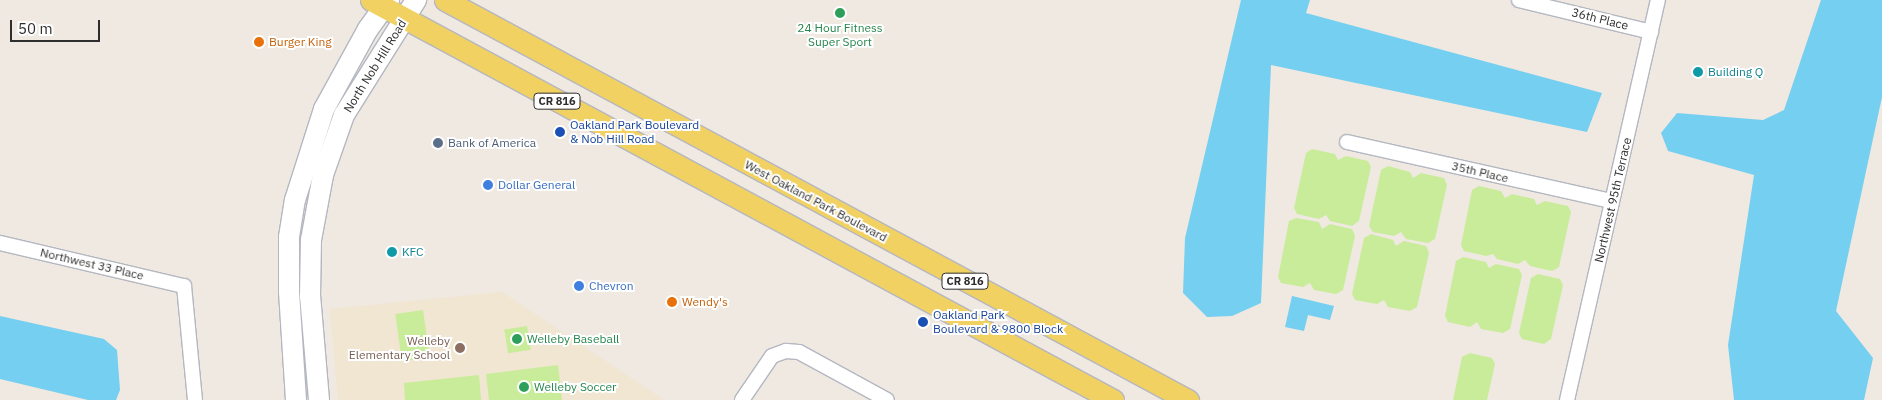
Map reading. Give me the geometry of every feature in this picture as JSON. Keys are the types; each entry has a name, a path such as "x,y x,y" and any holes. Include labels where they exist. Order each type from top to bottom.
{"main road":[{"name":"North Nob Hill Road","path":"319,400 310,296 315,207 344,115 416,0"},
{"name":"West Oakland Park Boulevard","path":"445,0 1188,400"},
{"name":"North Nob Hill Road","path":"296,400 289,292 289,237 295,200 324,109 381,2"},
{"name":"CR 816","path":"381,2 405,18 1113,400"}],"street":[{"name":"36th Place","path":"1519,0 1651,32"},
{"name":"Northwest 95th Terrace","path":"1567,400 1658,0"},
{"name":"35th Place","path":"1347,142 1612,201"},
{"name":"Northwest 33 Place","path":"0,243 184,286 195,400"},
{"path":"742,400 772,356 786,351 799,352 887,400"}],"shaded area":[{"name":"Welleby Elementary School","path":"502,292 664,400 338,400 330,309"}],"green space":[{"path":"1312,149 1335,154 1338,160 1346,156 1368,161 1371,167 1359,221 1352,226 1330,221 1326,215 1319,219 1297,214 1294,208 1306,153"},
{"path":"1388,166 1410,172 1413,178 1421,173 1444,178 1447,185 1435,239 1428,243 1406,239 1401,232 1394,236 1373,232 1369,226 1381,170"},
{"path":"1479,186 1501,191 1505,198 1512,194 1534,199 1537,205 1545,201 1568,206 1571,212 1559,267 1552,271 1530,266 1525,260 1518,264 1497,259 1493,254 1486,256 1464,251 1461,245 1472,190"},
{"path":"1296,218 1319,222 1322,229 1330,224 1352,229 1355,236 1343,290 1336,294 1314,290 1310,283 1303,287 1281,283 1278,277 1289,221"},
{"path":"1371,234 1393,240 1396,246 1404,241 1426,246 1429,253 1417,307 1410,311 1388,307 1384,300 1377,304 1355,300 1352,294 1364,238"},
{"path":"1463,257 1486,262 1489,268 1496,264 1519,269 1522,275 1510,329 1503,333 1481,329 1477,322 1470,327 1448,322 1445,316 1456,261"},
{"path":"1538,274 1560,279 1563,285 1551,339 1544,344 1522,339 1519,333 1531,278"},
{"path":"423,310 430,358 402,361 395,314"},
{"name":"Welleby Baseball","path":"527,326 531,350 508,353 504,330"},
{"path":"1470,353 1492,358 1495,364 1487,400 1453,400 1462,357"},
{"name":"Welleby Soccer","path":"558,365 562,400 489,400 486,374"},
{"path":"479,375 481,400 405,400 404,383"}],"water":[{"path":"1241,0 1310,0 1306,13 1602,93 1587,132 1271,65 1261,303 1232,316 1207,317 1183,293 1185,238"},
{"path":"1821,0 1882,0 1882,97 1836,311 1873,358 1864,400 1734,400 1728,345 1754,175 1668,151 1661,133 1677,113 1763,120 1784,110"},
{"path":"1292,296 1334,306 1330,320 1308,315 1304,331 1285,327"},
{"path":"0,316 104,339 117,350 120,390 116,400 88,400 0,379"}],"place":[{"name":"24 Hour Fitness Super Sport","path":"840,13"},
{"name":"Burger King","path":"259,42"},
{"name":"Building Q","path":"1698,72"},
{"name":"Oakland Park Boulevard & Nob Hill Road","path":"560,132"},
{"name":"Bank of America","path":"438,143"},
{"name":"Dollar General","path":"488,185"},
{"name":"KFC","path":"392,252"},
{"name":"Chevron","path":"579,286"},
{"name":"Wendy's","path":"672,302"},
{"name":"Oakland Park Boulevard & 9800 Block","path":"923,322"},
{"name":"Welleby Baseball","path":"517,339"},
{"name":"Welleby Elementary School","path":"460,348"},
{"name":"Welleby Soccer","path":"524,387"}]}
